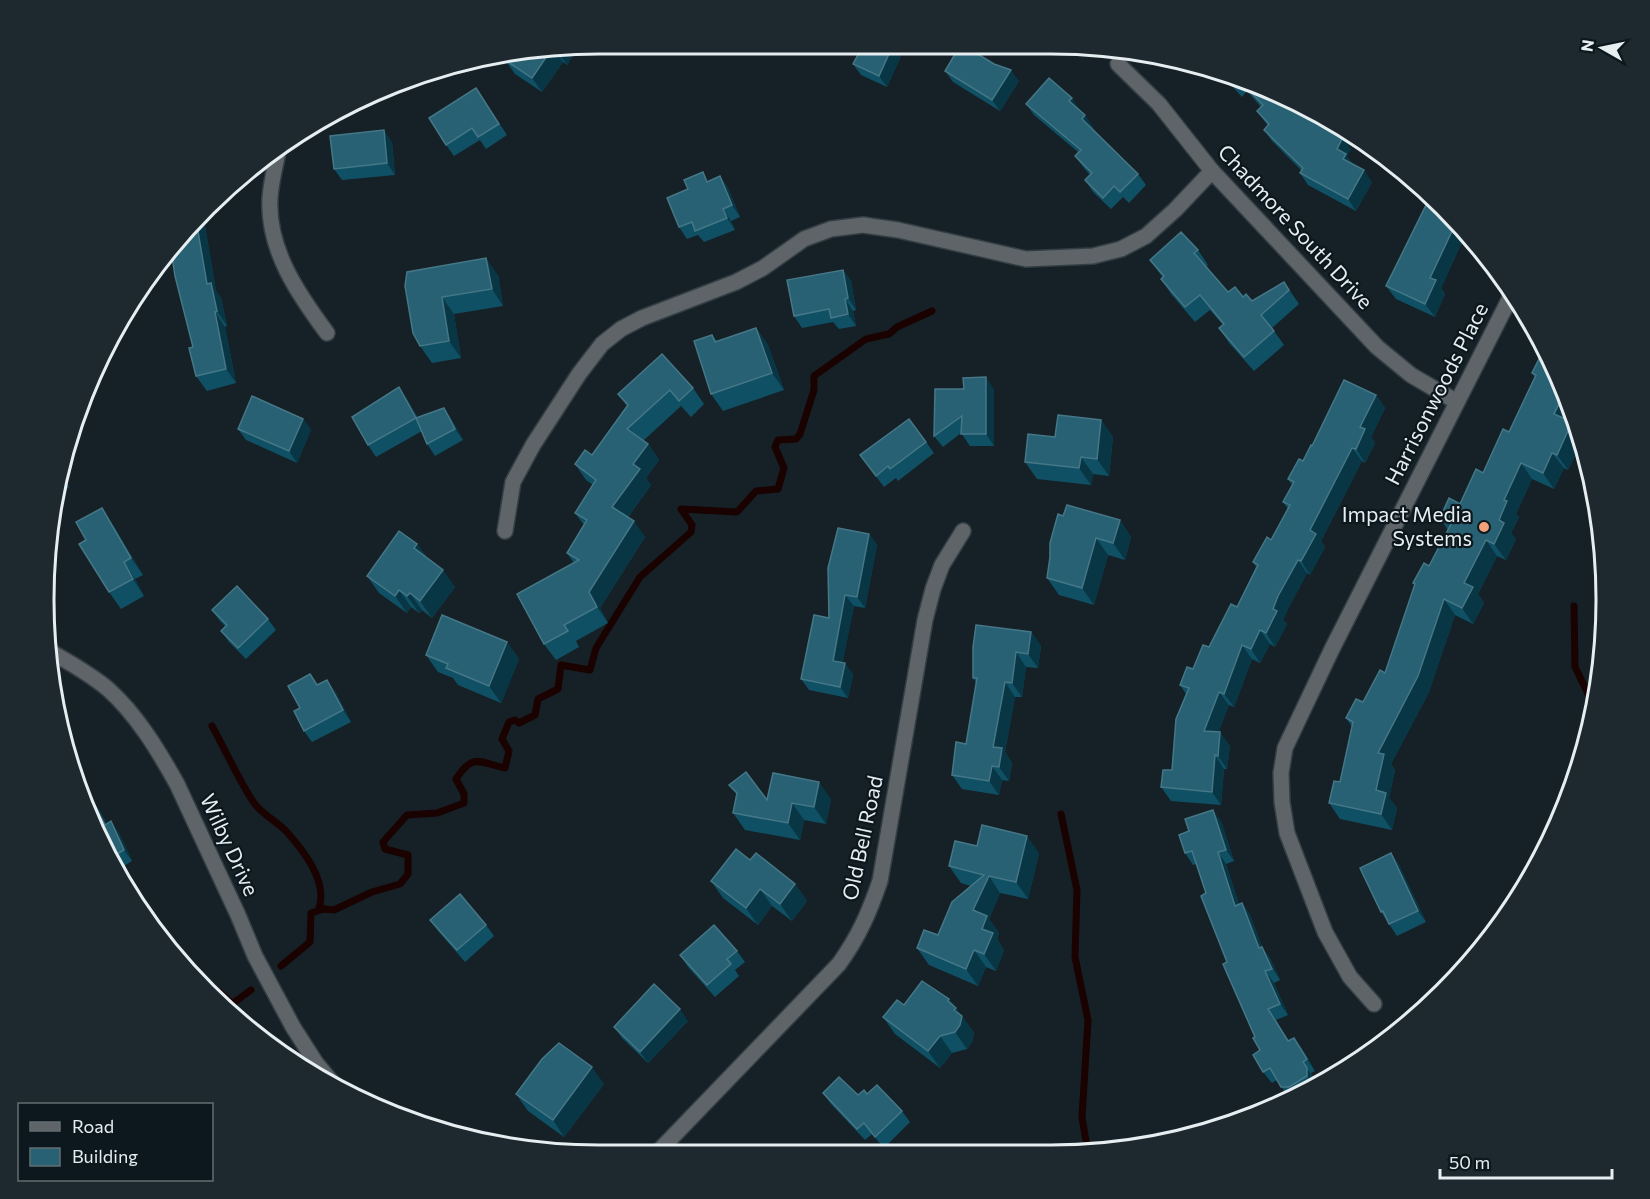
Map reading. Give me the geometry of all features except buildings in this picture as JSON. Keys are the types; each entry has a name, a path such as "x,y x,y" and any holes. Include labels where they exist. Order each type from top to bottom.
{"street":[{"name":"Chadmore South Drive","path":"1118,64 1159,104 1212,171 1377,346 1411,375 1457,402"},
{"path":"277,160 270,200 275,242 301,298 327,333"},
{"path":"505,531 513,482 533,444 579,374 602,345 621,329 642,318 736,282 763,268 804,239 831,229 863,225 898,230 1026,259 1093,256 1121,249 1146,236 1175,210 1212,171"},
{"name":"Harrisonwoods Place","path":"1374,1004 1350,976 1325,932 1287,833 1282,802 1281,773 1286,748 1332,649 1508,302"},
{"name":"Old Bell Road","path":"665,1145 839,964 855,941 868,916 880,881 925,620 942,565 963,531"},
{"name":"Wilby Drive","path":"57,656 81,669 109,690 141,726 160,754 177,783 262,971 293,1027 320,1068"}],"waterway":[{"path":"281,966 310,942 311,913 324,909 334,910 372,892 400,884 408,874 408,855 385,849 383,842 407,815 437,813 464,803 464,794 456,779 467,765 482,762 505,768 509,751 502,739 509,722 515,720 519,723 535,715 538,699 558,689 561,665 590,670 596,648 640,577 691,532 692,525 681,509 737,512 756,491 778,489 784,468 775,447 778,440 796,439 800,434 814,390 814,376 866,339 889,334 897,327 932,311"},
{"path":"1574,606 1575,667 1588,693"},
{"path":"212,726 254,803 286,831 312,866 320,887 319,908 324,909"},
{"path":"1061,814 1077,890 1075,957 1088,1020 1082,1117 1087,1144"},
{"path":"233,1003 251,990"}],"place":[{"name":"Impact Media Systems","path":"1484,527"}]}
